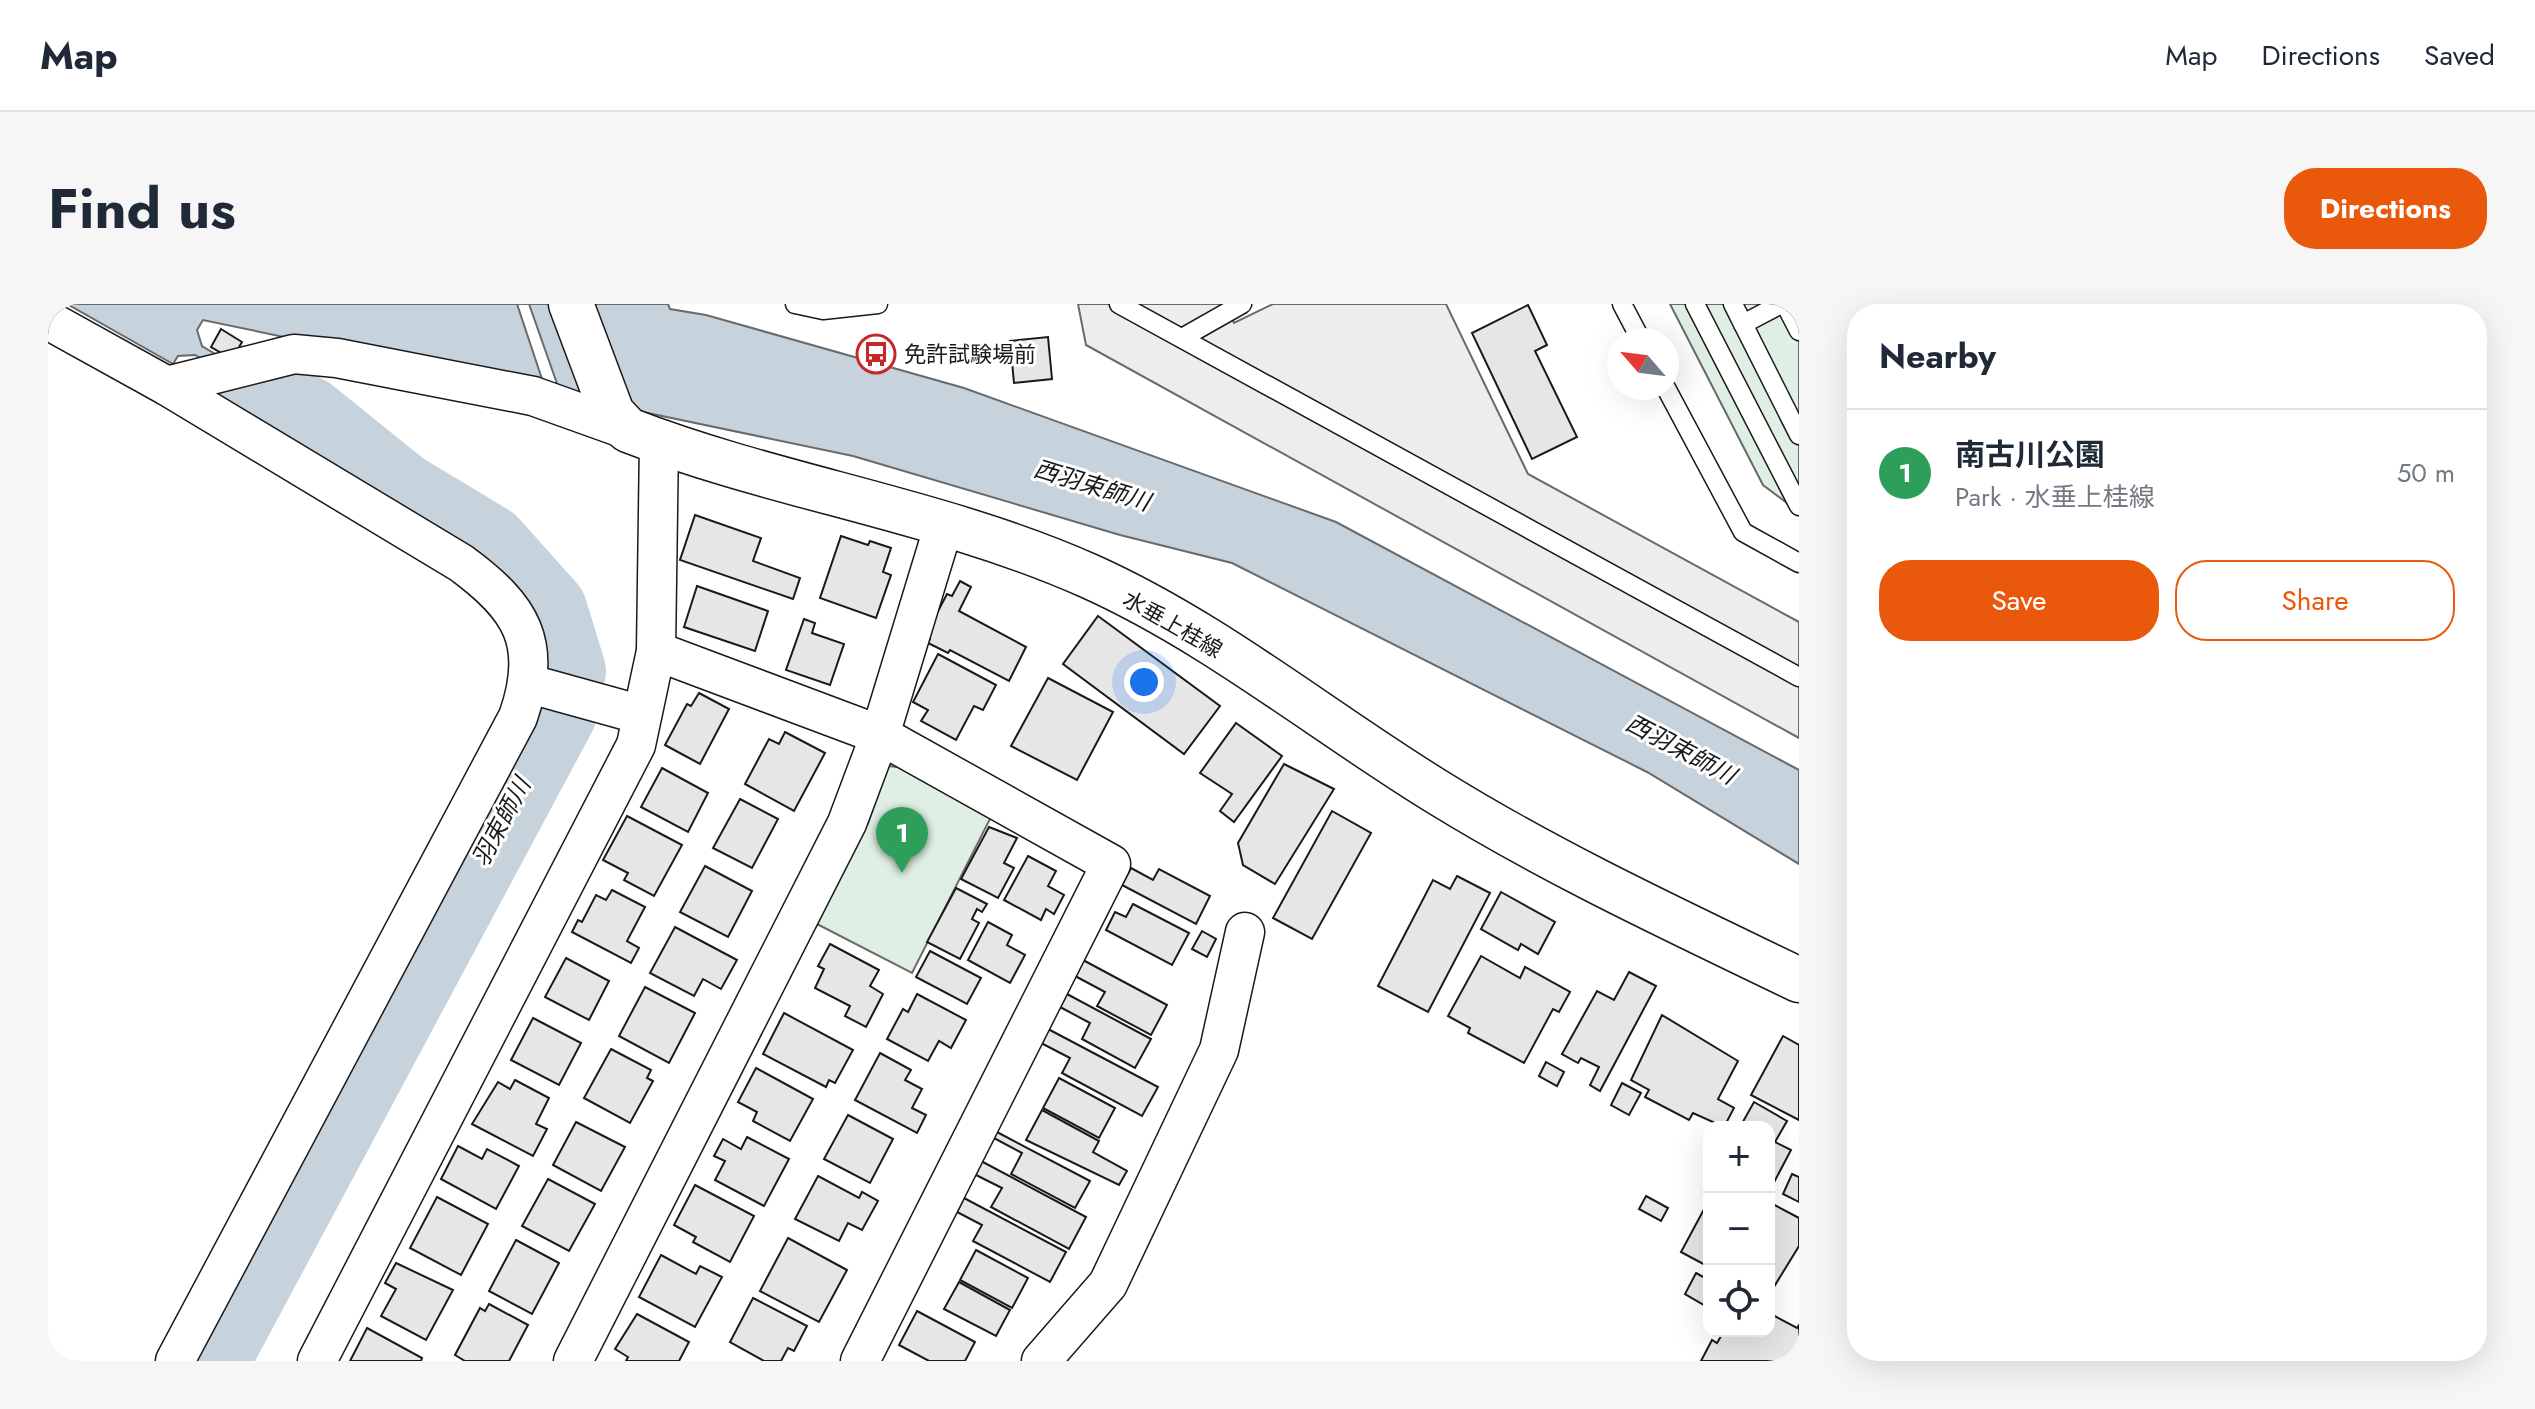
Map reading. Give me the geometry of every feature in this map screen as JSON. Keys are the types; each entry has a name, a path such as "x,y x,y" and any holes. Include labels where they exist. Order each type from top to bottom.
{"main road":[{"path":"571,304 633,429"},
{"name":"水垂上桂線","path":"633,429 1012,544 1091,577 1167,617 1367,749 1540,852 1799,980"}],"street":[{"path":"48,320 167,386 461,563 499,590 527,638 530,684 518,717 175,1361"},
{"path":"167,386 294,354 337,358 533,396 633,429 656,651 636,745 317,1361"},
{"path":"573,1361 847,823 880,735 944,525"},
{"path":"656,651 880,735 1111,864 860,1361"},
{"path":"530,684 642,715"},
{"path":"1041,1361 1108,1284 1219,1050 1245,932"}],"lane":[{"path":"795,304 823,310 878,304"},
{"path":"1119,304 1469,499 1799,677"},
{"path":"1182,338 1242,304"},
{"path":"1622,304 1635,328"},
{"path":"1695,304 1799,506"},
{"path":"1733,304 1792,406 1799,435"},
{"path":"1743,324 1783,304 1799,331"},
{"path":"1672,400 1743,532 1799,563"}],"green space":[{"path":"1670,304 1799,304 1799,512 1763,485"},
{"path":"888,766 907,768 992,815 912,973 815,923 868,823"}],"shaded area":[{"path":"1078,304 1225,304 1234,323 1273,304 1446,304 1528,474 1799,622 1799,738 1086,345"}],"water":[{"name":"西羽束師川","path":"67,304 668,304 670,309 706,315 964,388 1336,522 1799,770 1799,864 1647,772 1232,563 1120,535 853,456 203,320 197,330 202,346 227,361 222,370 195,355 178,356 173,364"},
{"path":"275,374 316,401 293,444 248,414 242,390 249,377"}],"pier":[{"path":"517,304 529,304 561,395 546,391"}],"building":[{"path":"1528,305 1547,345 1535,351 1577,437 1532,459 1472,333"},
{"path":"221,329 242,342 232,359 211,347"},
{"path":"1048,337 1052,379 1014,383 1010,341"},
{"path":"695,515 761,538 753,561 800,578 793,599 680,560"},
{"path":"841,536 868,545 870,541 891,548 883,572 891,575 876,618 820,598"},
{"path":"960,581 971,587 959,611 1026,647 1009,681 950,650 948,653 928,643 930,639 925,636 947,594 952,596"},
{"path":"697,586 768,611 755,651 684,627"},
{"path":"1098,616 1220,706 1184,754 1063,664"},
{"path":"804,619 815,623 812,633 844,644 830,685 786,670"},
{"path":"938,654 996,685 983,710 974,706 956,740 921,721 928,710 913,702"},
{"path":"1048,678 1113,712 1077,780 1011,746"},
{"path":"699,693 729,709 700,764 665,745 687,704 691,706"},
{"path":"1236,723 1282,756 1234,822 1220,811 1232,794 1200,773"},
{"path":"785,732 825,753 794,811 745,784 769,739 779,744"},
{"path":"1284,764 1334,789 1275,884 1243,865 1238,843"},
{"path":"662,768 708,793 688,832 641,807"},
{"path":"740,799 778,819 752,868 713,848"},
{"path":"1332,811 1371,833 1312,939 1273,918"},
{"path":"627,816 682,845 654,896 624,880 628,873 603,860"},
{"path":"989,827 1017,838 1004,863 1014,868 998,898 961,879"},
{"path":"1028,856 1056,871 1048,886 1064,895 1054,914 1046,909 1041,920 1004,900"},
{"path":"705,866 752,891 728,937 680,912"},
{"path":"1131,868 1153,880 1159,869 1210,896 1196,924 1122,885"},
{"path":"1457,876 1490,893 1428,1012 1378,986 1433,880 1450,889"},
{"path":"956,888 987,904 982,912 977,909 972,919 979,923 960,959 927,942"},
{"path":"612,890 645,907 627,941 639,948 631,963 572,932 578,920 582,922 596,895 606,900"},
{"path":"1501,892 1555,922 1538,954 1521,944 1518,950 1481,929"},
{"path":"1133,904 1189,933 1172,965 1106,930 1115,912 1126,917"},
{"path":"988,922 1012,935 1007,945 1025,955 1010,983 968,960"},
{"path":"675,927 737,960 721,989 703,979 694,996 650,973"},
{"path":"1202,931 1216,939 1207,957 1192,949"},
{"path":"830,944 879,970 870,986 883,994 866,1027 845,1016 850,1006 815,988 824,969 818,966"},
{"path":"930,951 981,978 967,1004 916,977"},
{"path":"1481,956 1520,978 1525,967 1570,992 1559,1012 1553,1009 1524,1063 1468,1033 1470,1028 1448,1016"},
{"path":"566,958 609,981 589,1020 545,997"},
{"path":"1083,960 1167,1005 1151,1035 1097,1006 1105,992 1075,976"},
{"path":"1629,972 1656,986 1600,1091 1590,1085 1599,1067 1581,1058 1578,1063 1562,1054 1597,991 1614,1000"},
{"path":"645,987 695,1013 669,1063 619,1036"},
{"path":"917,994 966,1020 951,1048 939,1041 928,1061 887,1039 903,1009 908,1012"},
{"path":"1067,994 1151,1039 1135,1068 1082,1039 1090,1023 1060,1007"},
{"path":"784,1013 853,1050 835,1083 829,1080 826,1087 763,1054"},
{"path":"1662,1015 1738,1061 1718,1099 1734,1108 1727,1121 1711,1121 1693,1113 1689,1120 1645,1097 1649,1090 1631,1080"},
{"path":"533,1018 581,1043 559,1085 511,1060"},
{"path":"1048,1029 1158,1087 1142,1116 1062,1073 1070,1058 1041,1043"},
{"path":"1783,1036 1799,1045 1799,1120 1751,1095"},
{"path":"611,1049 651,1070 647,1078 653,1081 630,1123 584,1098"},
{"path":"880,1053 911,1070 905,1080 922,1089 912,1108 926,1115 917,1133 855,1100"},
{"path":"1546,1062 1564,1072 1557,1086 1539,1076"},
{"path":"756,1068 813,1099 790,1141 753,1121 757,1112 738,1102"},
{"path":"1059,1078 1115,1108 1099,1138 1043,1108"},
{"path":"515,1080 549,1098 536,1124 547,1129 533,1156 472,1124 498,1082 510,1089"},
{"path":"1622,1083 1641,1093 1629,1115 1611,1105"},
{"path":"1754,1102 1787,1121 1775,1142 1775,1121 1743,1121"},
{"path":"1042,1110 1099,1141 1093,1152 1127,1171 1119,1185 1026,1140"},
{"path":"848,1115 893,1139 870,1183 824,1159"},
{"path":"576,1122 625,1147 601,1191 553,1165"},
{"path":"995,1131 1090,1181 1075,1208 1011,1174 1022,1153 992,1137"},
{"path":"747,1137 789,1159 764,1206 715,1180 725,1161 714,1156 723,1139 741,1149"},
{"path":"1775,1142 1791,1150 1775,1180"},
{"path":"458,1146 482,1159 487,1149 519,1166 496,1209 441,1179"},
{"path":"981,1161 1086,1217 1069,1249 991,1207 1002,1188 974,1174"},
{"path":"1792,1174 1799,1177 1799,1202 1783,1194"},
{"path":"818,1176 859,1198 862,1192 878,1201 862,1230 848,1223 839,1241 795,1219"},
{"path":"548,1179 595,1204 569,1251 522,1226"},
{"path":"695,1185 754,1216 730,1262 693,1242 696,1237 674,1225"},
{"path":"1646,1196 1668,1208 1661,1221 1639,1209"},
{"path":"437,1197 488,1224 461,1275 410,1248"},
{"path":"964,1198 1066,1252 1050,1282 973,1241 982,1225 957,1212"},
{"path":"1775,1205 1799,1218 1799,1246 1775,1285"},
{"path":"1703,1211 1703,1264 1681,1252"},
{"path":"788,1238 847,1270 819,1322 760,1291"},
{"path":"516,1240 559,1263 532,1314 489,1291"},
{"path":"976,1250 1028,1278 1012,1308 960,1280"},
{"path":"661,1255 696,1274 700,1266 722,1277 695,1327 639,1297"},
{"path":"396,1263 453,1290 426,1340 381,1316 396,1289 385,1283"},
{"path":"1696,1273 1703,1277 1703,1304 1685,1294"},
{"path":"959,1282 1010,1310 996,1336 944,1309"},
{"path":"753,1298 807,1326 794,1351 788,1348 781,1361 764,1361 730,1342"},
{"path":"489,1304 528,1325 509,1361 465,1361 455,1355 480,1308 485,1311"},
{"path":"917,1311 975,1342 965,1361 929,1361 899,1345"},
{"path":"637,1314 689,1342 679,1361 626,1361 628,1357 615,1349"},
{"path":"1775,1316 1797,1328 1799,1325 1799,1347 1790,1361 1701,1361 1712,1340 1717,1343 1720,1337 1775,1337"},
{"path":"367,1328 422,1358 421,1361 350,1361"}],"waterway":[{"name":"羽束師川","path":"212,1361 559,713 568,671 549,609 490,543 402,490 309,415 246,383"}],"place":[{"name":"免許試験場前","path":"876,354"},
{"name":"南古川公園","path":"902,873"}]}
